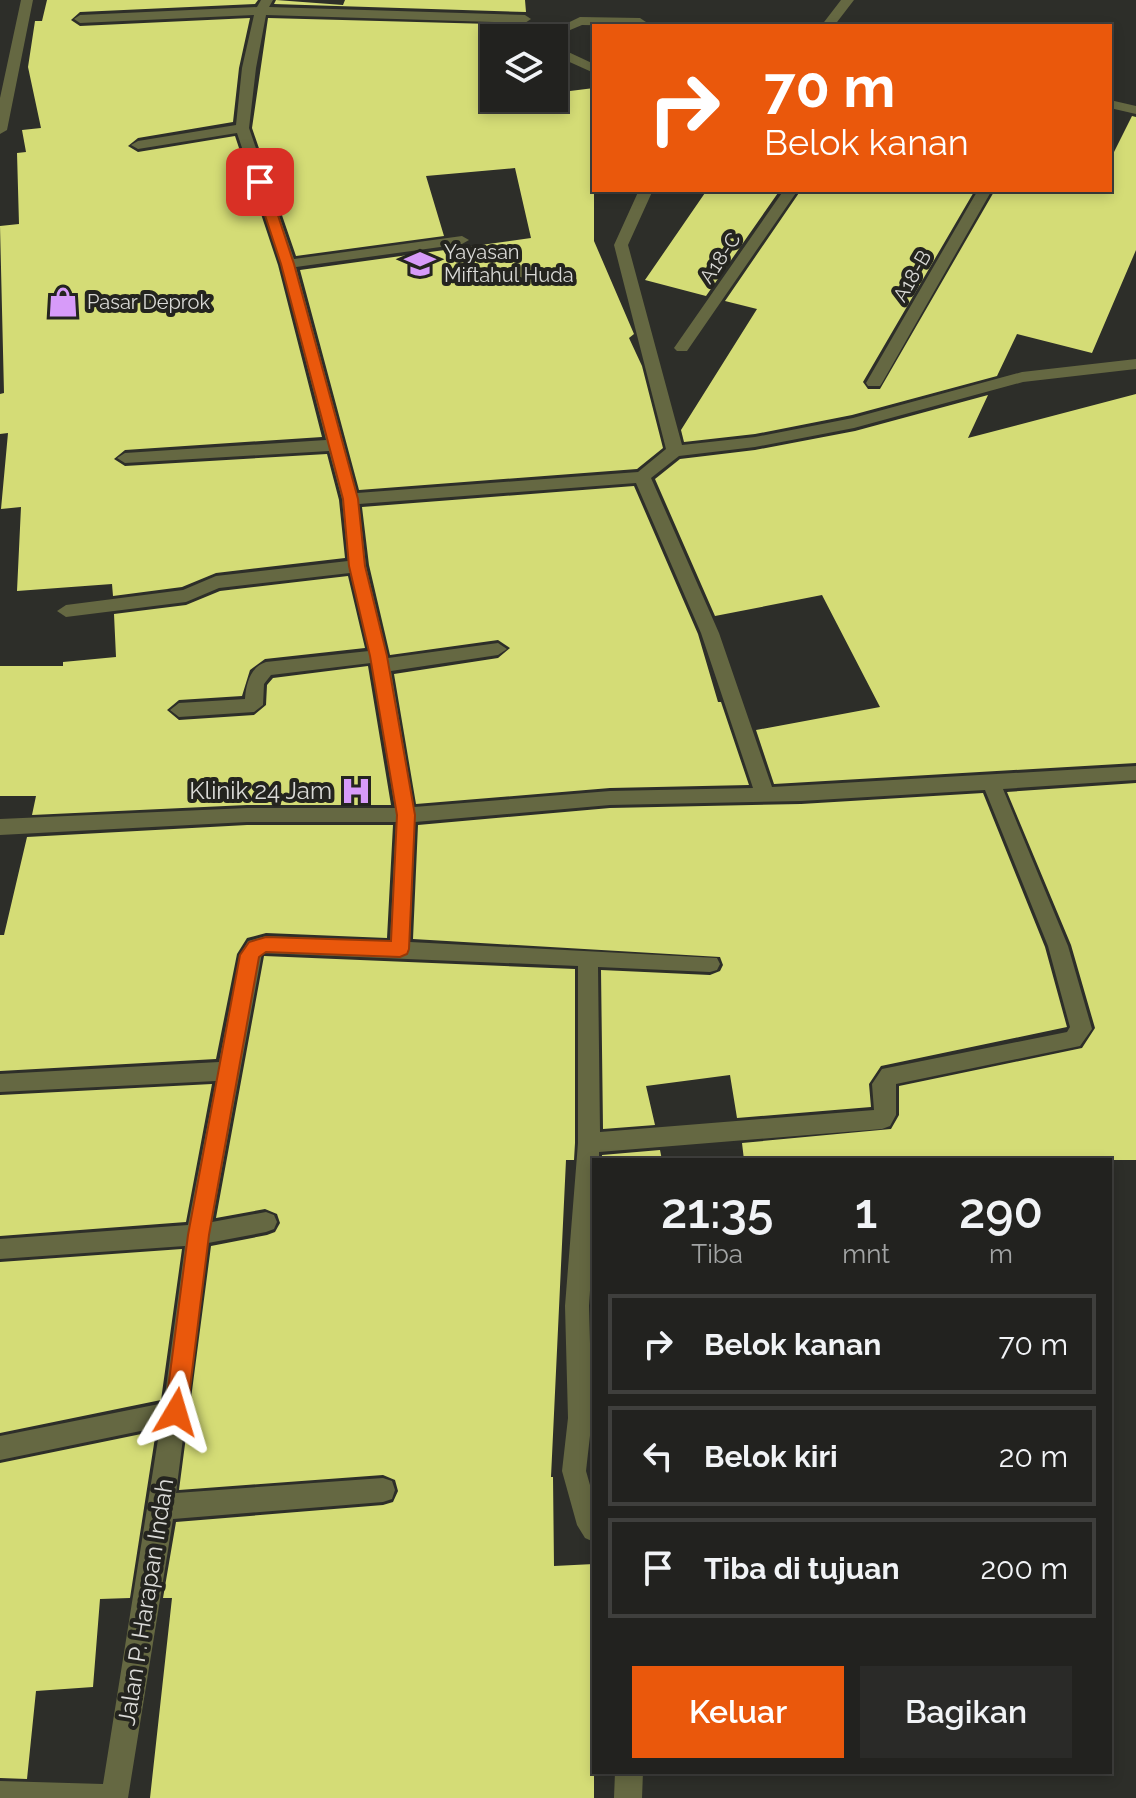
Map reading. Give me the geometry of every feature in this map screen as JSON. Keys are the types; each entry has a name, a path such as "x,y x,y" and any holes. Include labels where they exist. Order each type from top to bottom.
{"street":[{"path":"0,130 27,0"},
{"path":"829,24 848,0"},
{"path":"80,19 264,6 525,19"},
{"path":"264,6 249,68 242,128 288,264 350,499 357,566 379,661 406,815 400,949"},
{"path":"592,68 558,52 557,31 580,21 641,19"},
{"path":"1112,104 1136,110"},
{"path":"138,145 242,128"},
{"path":"645,192 621,245 675,451"},
{"name":"A18-C","path":"682,348 790,192"},
{"name":"A18-B","path":"874,383 984,192"},
{"path":"288,264 462,240"},
{"path":"350,499 642,477 675,451 755,442 854,423 1022,377 1136,364"},
{"path":"125,458 335,445"},
{"path":"642,477 710,633 765,795"},
{"path":"66,611 186,596 216,582 357,566"},
{"path":"179,710 254,705 255,683 266,669 498,649"},
{"path":"0,827 247,815 406,815 610,798 765,795 1135,775"},
{"path":"589,1143 882,1119 885,1115 883,1084 890,1076 1073,1040 1080,1035 1081,1029 1058,946 991,782"},
{"name":"Jalan P. Harapan Indah","path":"114,1798 162,1507 198,1235 228,1071 244,954 266,944 710,964"},
{"path":"588,958 589,1143 577,1306 587,1418 574,1471 586,1516 592,1526"},
{"path":"0,1083 228,1071"},
{"path":"0,1249 198,1235 266,1222"},
{"path":"0,1448 176,1412"},
{"path":"162,1507 383,1490"},
{"path":"628,1798 629,1774"},
{"path":"0,1795 114,1798"}],"building":[{"path":"47,0 258,0 255,4 80,12 71,20 80,26 250,18 239,68 233,122 138,138 128,146 138,152 235,136 278,265 322,437 125,450 114,459 125,466 327,454 339,500 345,558 216,573 182,587 113,596 112,584 17,591 21,507 1,509 8,433 0,434 0,394 4,393 0,226 19,224 17,153 26,152 22,130 41,128 28,67 35,21 42,21"},
{"path":"276,0 343,5 345,0 525,0 526,12 274,4"},
{"path":"268,18 490,24 480,24 480,112 568,112 568,91 592,88 594,241 634,334 629,338 642,366 663,448 637,469 359,490 300,270 531,238 515,168 426,176 444,236 296,256 252,128"},
{"path":"1132,116 1136,117 1136,250 1092,353 1017,334 997,376 852,415 755,434 684,442 681,430 757,309 725,301 800,192 974,192 863,382 868,389 880,389 994,192 1112,192 1112,156"},
{"path":"706,192 779,192 706,296 645,280"},
{"path":"1136,394 1136,763 774,784 756,730 880,707 822,595 715,616 655,479 680,459 755,450 855,431 988,395 968,438"},
{"path":"634,486 698,634 718,702 721,702 749,785 610,788 416,804 394,674 498,658 510,648 498,640 390,655 369,565 362,507"},
{"path":"348,576 365,648 265,659 250,670 242,696 179,700 167,710 179,720 254,715 266,705 267,685 273,678 368,666 391,805 247,805 32,815 36,796 0,796 0,666 63,666 63,662 116,657 114,614 186,605 220,591"},
{"path":"1136,783 1136,1160 744,1158 742,1143 891,1129 899,1115 899,1086 1082,1048 1095,1028 1071,945 1007,792"},
{"path":"983,793 1045,947 1067,1027 881,1066 869,1084 871,1107 737,1118 730,1075 646,1086 655,1125 603,1129 601,970 710,975 720,971 723,965 720,957 413,939 418,825 610,808 801,804"},
{"path":"247,825 393,825 387,938 266,933 247,938 237,954 216,1059 0,1071 0,935 4,935 27,837"},
{"path":"264,956 575,969 575,1143 574,1160 566,1160 551,1477 554,1566 592,1564 594,1798 150,1798 172,1598 163,1598 176,1522 383,1505 393,1502 398,1491 395,1480 383,1475 179,1490 211,1246 267,1235 275,1232 280,1223 277,1214 265,1209 216,1218"},
{"path":"212,1084 186,1222 0,1236 0,1095"},
{"path":"660,1150 662,1158 602,1158 602,1155"},
{"path":"182,1249 161,1400 0,1433 0,1262"},
{"path":"156,1431 130,1598 100,1599 93,1687 36,1691 27,1779 0,1778 0,1463"}],"place":[{"name":"Yayasan Miftahul Huda","path":"420,264"},
{"name":"Pasar Deprok","path":"63,302"},
{"name":"Klinik 24 Jam","path":"356,791"}],"route":[{"path":"176,1412 198,1235 250,955 255,947 266,944 400,949 406,815 379,656 357,566 350,499 288,264 260,182"}]}
